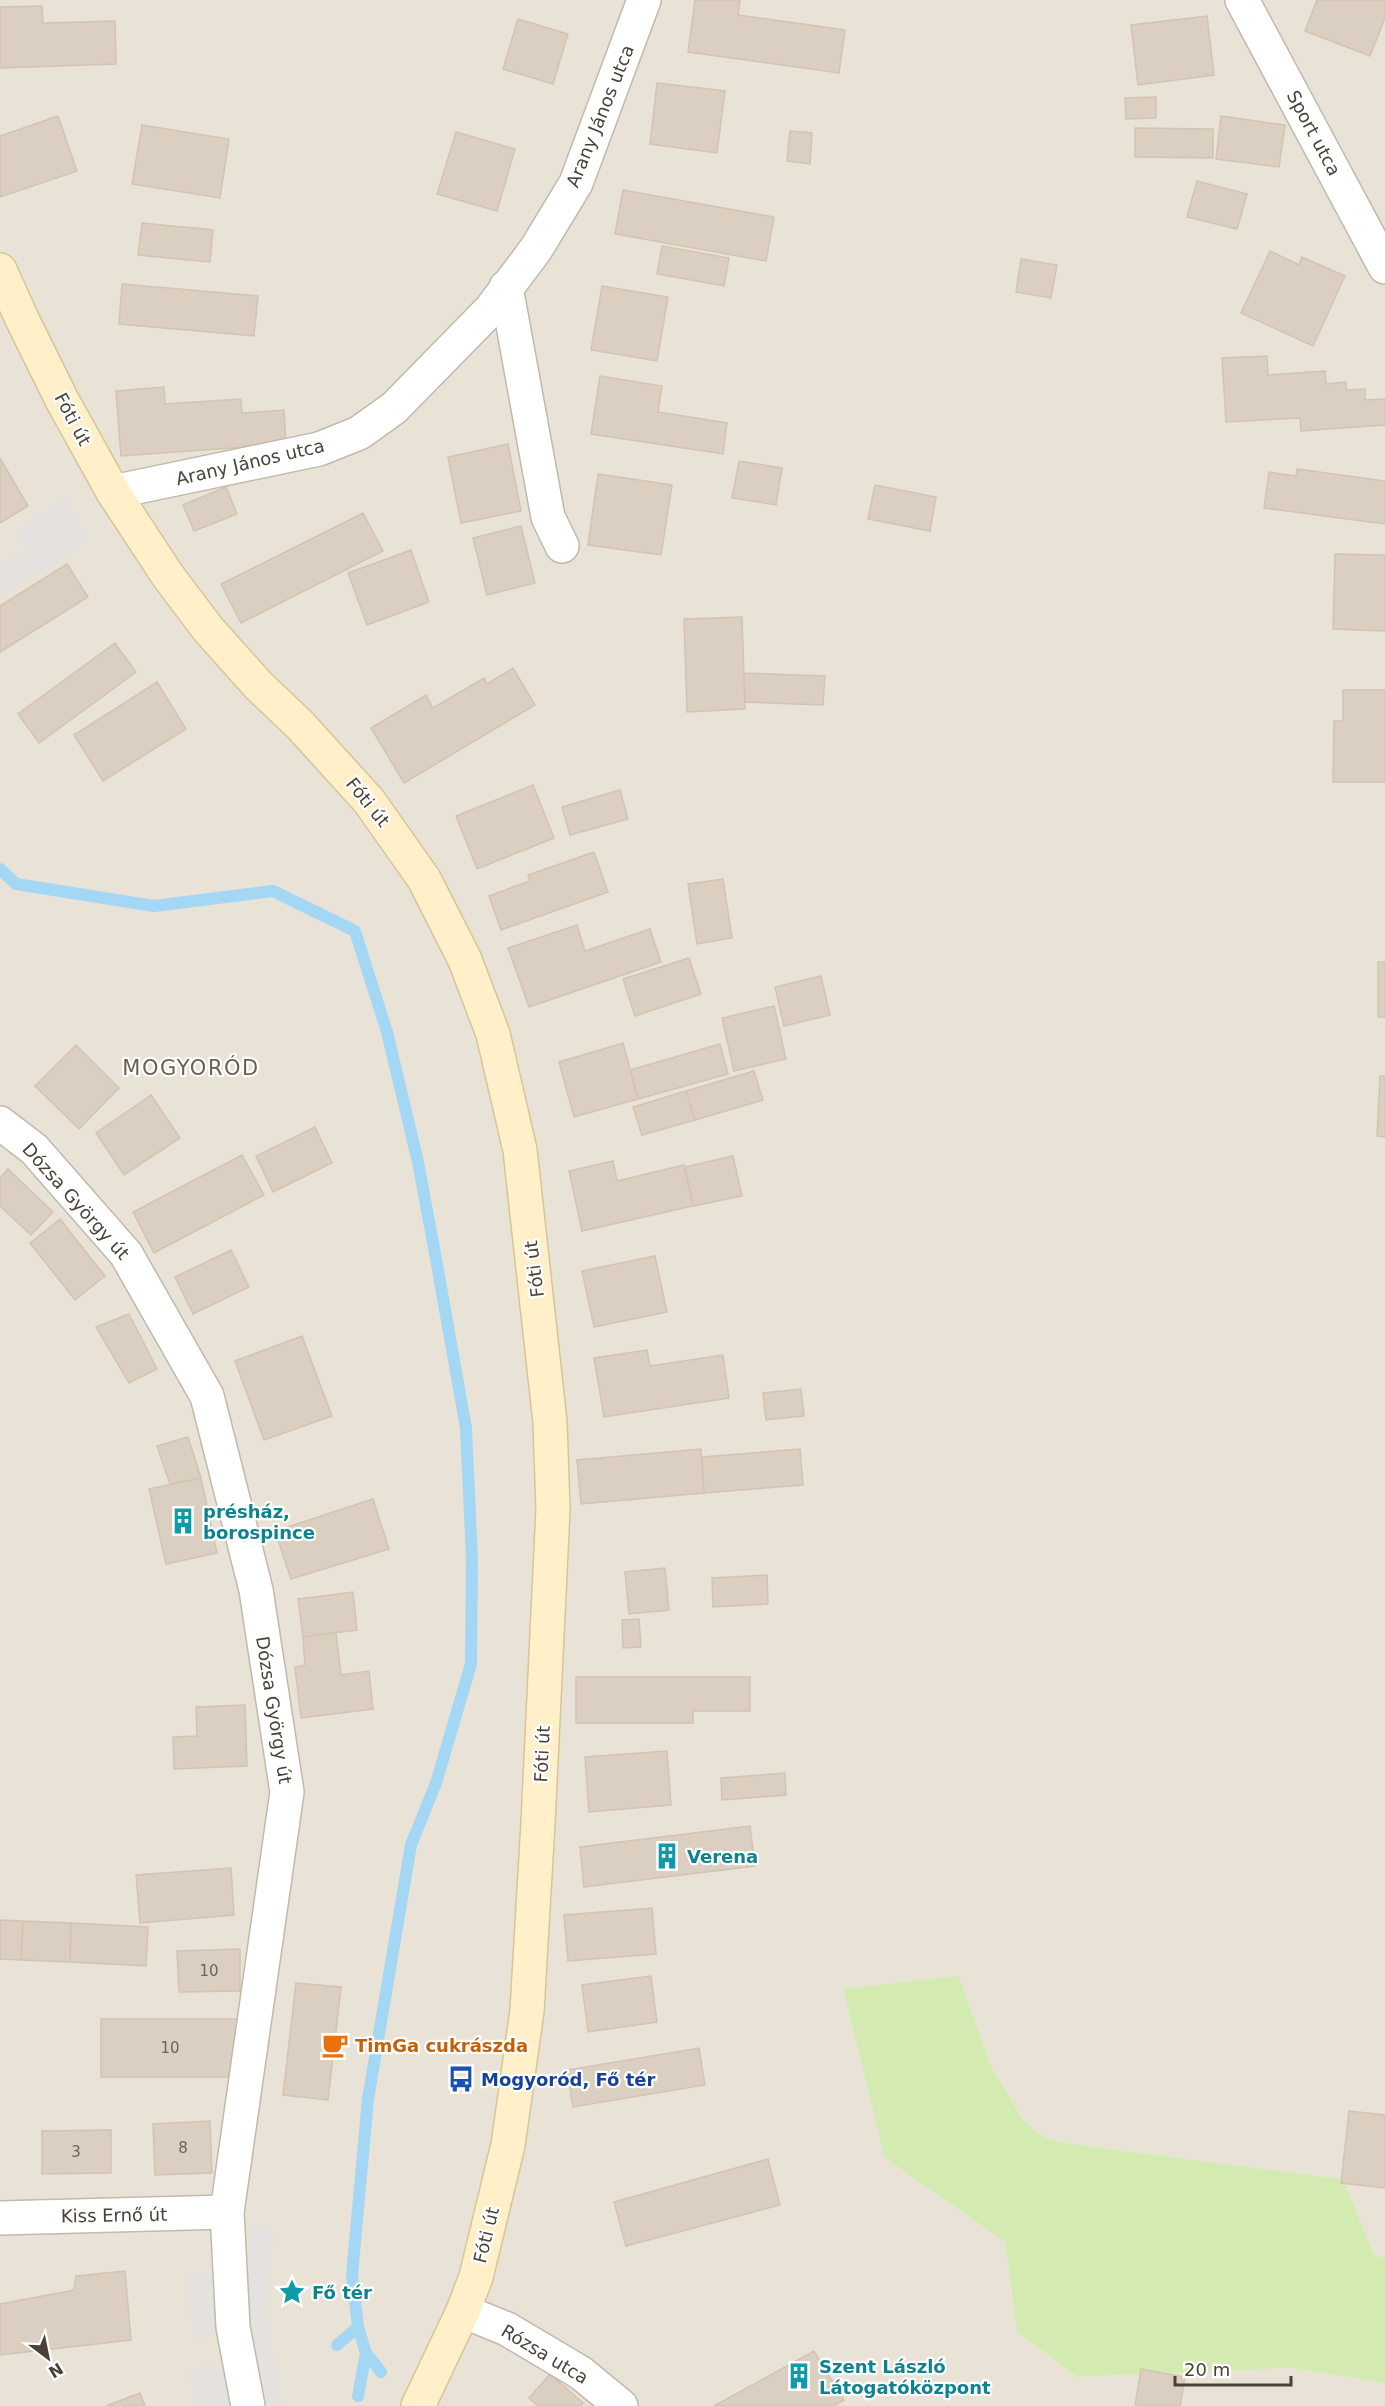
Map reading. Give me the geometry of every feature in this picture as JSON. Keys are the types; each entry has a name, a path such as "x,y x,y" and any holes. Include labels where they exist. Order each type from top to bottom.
{"main road":[{"name":"Fóti út","path":"0,270 62,400 113,492 168,576 208,629 258,685 300,725 369,801 424,879 465,960 493,1034 520,1150 550,1422 553,1498 527,2011 508,2145 476,2277 463,2312 418,2406"}],"street":[{"name":"Arany János utca","path":"113,492 319,449 359,433 394,408 491,309 536,249 576,183 644,0"},
{"name":"Sport utca","path":"1242,0 1385,267"},
{"path":"506,287 548,517 562,546"},
{"name":"Dózsa György út","path":"0,1123 34,1149 126,1254 207,1396 256,1590 287,1792 228,2212 233,2327 248,2406"},
{"name":"Kiss Ernő út","path":"0,2218 228,2212"},
{"name":"Rózsa utca","path":"463,2312 507,2329 581,2373 621,2406"}],"shaded area":[{"path":"0,0 1385,0 1385,2258 1374,2256 1343,2179 1086,2146 1051,2140 1036,2132 1022,2118 990,2064 959,1976 885,2158 1005,2242 1017,2332 1077,2377 1292,2368 1385,2383 1385,2406 0,2406"},
{"path":"66,498 91,540 0,597 0,565 25,549 15,530"},
{"path":"253,2221 276,2234 269,2267 267,2318 283,2406 262,2406 247,2337 245,2285"},
{"path":"212,2270 218,2336 192,2339 187,2272"},
{"path":"224,2362 233,2406 197,2406 188,2370"}],"green space":[{"path":"959,1976 990,2064 1022,2118 1036,2132 1051,2140 1343,2179 1374,2255 1385,2258 1385,2383 1292,2368 1077,2377 1017,2332 1005,2242 885,2158 843,1989"}],"building":[{"path":"695,0 740,0 738,15 845,30 839,73 688,52"},
{"path":"1317,0 1385,0 1385,18 1370,56 1305,31"},
{"path":"42,6 43,23 115,21 116,64 0,68 0,7"},
{"path":"1207,16 1214,75 1138,85 1131,25"},
{"path":"518,19 568,34 553,84 503,69"},
{"path":"657,83 725,91 717,153 650,144"},
{"path":"1156,97 1156,118 1126,119 1125,98"},
{"path":"58,116 77,171 0,197 0,136"},
{"path":"1221,116 1285,125 1279,167 1216,159"},
{"path":"142,125 229,139 220,198 132,184"},
{"path":"1135,128 1213,129 1213,158 1135,157"},
{"path":"790,131 812,133 810,164 787,161"},
{"path":"456,132 515,149 497,211 437,194"},
{"path":"1197,181 1247,194 1237,229 1187,217"},
{"path":"623,190 774,217 766,261 615,234"},
{"path":"142,223 213,230 210,262 138,255"},
{"path":"662,246 729,258 724,286 657,274"},
{"path":"1270,251 1299,265 1302,257 1345,276 1313,346 1241,313"},
{"path":"1021,259 1057,265 1051,298 1016,292"},
{"path":"122,284 258,296 254,336 119,324"},
{"path":"602,286 668,297 657,361 591,350"},
{"path":"1267,356 1268,375 1325,371 1326,384 1346,382 1346,390 1365,389 1365,400 1385,399 1385,425 1301,431 1300,418 1226,422 1222,358"},
{"path":"600,376 662,386 658,412 727,423 723,454 591,434"},
{"path":"164,387 165,404 241,399 242,413 284,410 286,444 121,456 116,391"},
{"path":"508,444 521,511 461,523 448,457"},
{"path":"0,458 28,506 0,523"},
{"path":"739,461 782,468 776,505 732,498"},
{"path":"1297,469 1385,481 1385,524 1264,508 1269,472 1296,476"},
{"path":"598,474 672,485 661,555 588,545"},
{"path":"875,485 936,497 930,531 868,519"},
{"path":"226,487 237,514 194,531 183,505"},
{"path":"363,513 383,551 241,623 221,584"},
{"path":"521,526 535,583 487,595 473,538"},
{"path":"411,550 429,602 367,625 348,573"},
{"path":"1335,554 1385,555 1385,631 1333,629"},
{"path":"67,564 88,597 0,652 0,606"},
{"path":"742,617 745,709 687,712 684,619"},
{"path":"115,643 136,672 39,743 18,714"},
{"path":"513,668 535,705 404,783 371,728 426,695 433,708 484,678 487,684"},
{"path":"744,673 825,676 823,705 745,702"},
{"path":"157,682 186,729 103,781 74,735"},
{"path":"1343,690 1385,690 1385,782 1333,782 1334,721 1343,721"},
{"path":"533,785 554,838 477,869 456,816"},
{"path":"620,790 628,819 570,835 562,807"},
{"path":"594,852 608,892 501,930 489,896 530,881 528,875"},
{"path":"723,879 732,938 697,944 688,884"},
{"path":"577,925 585,951 650,929 661,962 529,1007 508,948"},
{"path":"689,958 701,994 635,1016 623,979"},
{"path":"1378,962 1385,962 1385,1017 1378,1017"},
{"path":"821,976 830,1015 784,1026 775,987"},
{"path":"774,1006 786,1059 734,1071 722,1018"},
{"path":"623,1043 638,1099 574,1117 559,1062"},
{"path":"720,1044 728,1074 638,1099 630,1070"},
{"path":"76,1045 119,1088 79,1129 35,1086"},
{"path":"754,1071 763,1100 695,1120 686,1091"},
{"path":"1380,1076 1385,1076 1385,1137 1377,1136"},
{"path":"686,1091 695,1120 642,1135 633,1107"},
{"path":"151,1095 180,1138 124,1175 96,1133"},
{"path":"315,1127 332,1163 273,1192 256,1156"},
{"path":"242,1155 264,1195 154,1253 133,1212"},
{"path":"733,1156 742,1196 693,1206 685,1167"},
{"path":"613,1161 617,1181 684,1165 693,1206 582,1231 569,1171"},
{"path":"8,1169 53,1212 31,1235 0,1206 0,1178"},
{"path":"60,1219 105,1276 75,1300 30,1243"},
{"path":"231,1250 249,1287 193,1314 175,1277"},
{"path":"655,1256 667,1312 594,1327 582,1271"},
{"path":"129,1314 157,1369 129,1383 96,1327"},
{"path":"302,1336 332,1416 264,1440 235,1361"},
{"path":"647,1350 650,1366 723,1355 729,1398 604,1417 594,1358"},
{"path":"801,1389 804,1416 766,1420 763,1393"},
{"name":"présház, borospince","path":"188,1437 201,1478 170,1484 157,1446"},
{"path":"701,1449 704,1493 581,1504 577,1460"},
{"path":"800,1449 803,1485 704,1493 702,1457"},
{"name":"présház, borospince","path":"201,1478 217,1553 166,1564 149,1489"},
{"path":"373,1499 389,1549 291,1579 275,1531"},
{"path":"665,1568 669,1610 629,1614 625,1572"},
{"path":"767,1575 768,1604 713,1607 712,1578"},
{"path":"353,1592 357,1630 303,1637 298,1599"},
{"path":"639,1619 641,1647 623,1648 622,1620"},
{"path":"336,1633 341,1675 369,1671 373,1709 301,1718 295,1667 305,1665 303,1637"},
{"path":"576,1677 750,1677 750,1711 693,1711 693,1723 576,1723"},
{"path":"245,1705 247,1766 174,1769 173,1737 197,1736 196,1707"},
{"path":"667,1751 671,1805 589,1812 585,1757"},
{"path":"785,1773 786,1795 722,1800 721,1778"},
{"name":"Verena","path":"750,1826 755,1866 584,1887 580,1847"},
{"path":"231,1868 234,1915 140,1923 136,1875"},
{"path":"652,1908 656,1954 568,1961 564,1915"},
{"path":"0,1920 23,1921 21,1960 0,1959"},
{"path":"23,1921 71,1923 70,1962 21,1960"},
{"path":"71,1923 148,1927 146,1966 70,1962"},
{"path":"240,1949 240,1991 179,1992 177,1951"},
{"path":"651,1976 657,2022 588,2032 582,1985"},
{"path":"296,1983 341,1987 328,2100 283,2095"},
{"path":"101,2019 240,2019 240,2077 101,2077"},
{"path":"699,2048 705,2085 573,2107 567,2070"},
{"path":"1349,2111 1385,2115 1385,2188 1341,2183"},
{"path":"210,2121 212,2173 155,2175 153,2124"},
{"path":"111,2130 111,2173 42,2174 42,2131"},
{"path":"768,2159 780,2205 626,2246 614,2202"},
{"path":"125,2271 131,2340 0,2355 0,2304 74,2290 76,2276"},
{"name":"Szent László Látogatóközpont","path":"814,2351 844,2400 834,2406 714,2406"},
{"path":"1141,2369 1185,2377 1180,2406 1135,2406"},
{"path":"550,2374 583,2403 581,2406 538,2406 529,2398"},
{"path":"140,2393 145,2406 106,2406"}],"waterway":[{"path":"0,869 16,884 154,906 273,891 355,931 387,1032 418,1162 466,1428 472,1558 471,1664 436,1783 411,1845 368,2099 352,2275 358,2327 366,2353 381,2372"},
{"path":"337,2345 358,2327"},
{"path":"358,2396 366,2353"}],"place":[{"name":"présház, borospince","path":"183,1521"},
{"name":"Verena","path":"667,1856"},
{"name":"TimGa cukrászda","path":"335,2045"},
{"name":"Mogyoród, Fő tér","path":"461,2079"},
{"name":"Fő tér","path":"292,2292"},
{"name":"Szent László Látogatóközpont","path":"799,2376"}],"district":[{"name":"MOGYORÓD","path":"191,1068"}]}
